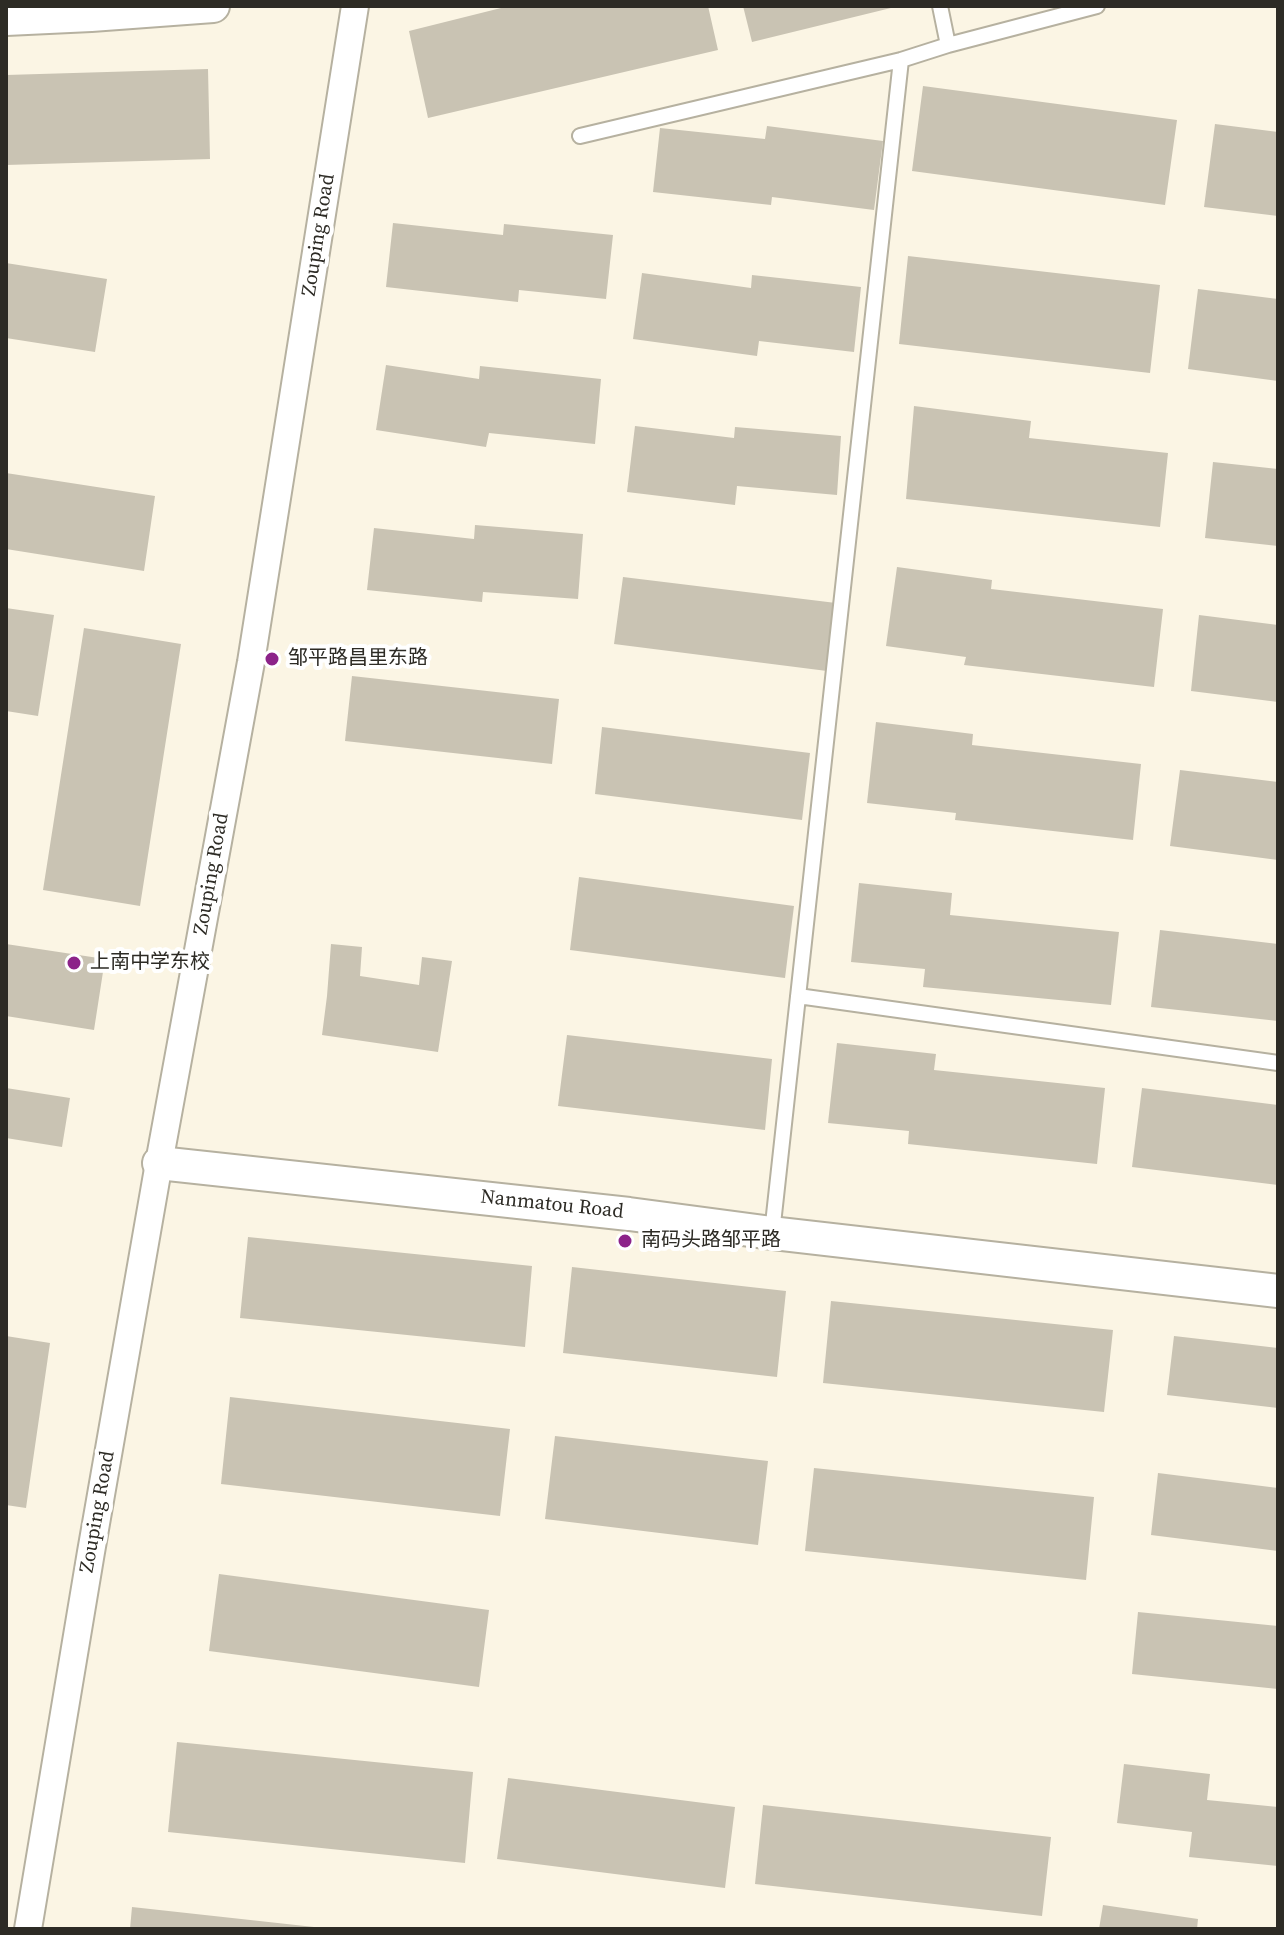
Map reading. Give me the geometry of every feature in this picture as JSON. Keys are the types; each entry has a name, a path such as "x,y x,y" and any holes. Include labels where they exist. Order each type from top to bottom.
{"street":[{"path":"6,19 202,6"},
{"name":"Zouping Road","path":"28,1929 159,1163 251,662 355,6"},
{"name":"Nanmatou Road","path":"159,1163 614,1212 1278,1291"}],"lane":[{"path":"940,6 948,45"},
{"path":"580,136 901,60 1097,6"},
{"path":"772,1233 901,60"},
{"path":"798,996 1278,1063"}],"building":[{"path":"509,6 708,6 718,50 428,118 409,31"},
{"path":"743,6 895,6 895,7 752,42"},
{"path":"208,69 210,159 6,165 6,75"},
{"path":"923,86 1177,120 1165,205 912,171"},
{"path":"1215,124 1278,132 1278,216 1204,207"},
{"path":"767,126 883,141 874,210 772,197 771,205 653,192 660,128 765,139"},
{"path":"393,223 503,235 504,224 613,235 606,299 519,290 518,302 386,287"},
{"path":"908,256 1160,285 1150,373 899,344"},
{"path":"6,263 107,279 95,352 6,338"},
{"path":"642,273 751,288 752,275 861,287 854,352 759,341 757,356 633,339"},
{"path":"1198,289 1278,299 1278,381 1188,369"},
{"path":"386,365 479,379 480,366 601,379 595,444 489,433 486,447 376,430"},
{"path":"914,406 1031,421 1029,438 1168,453 1160,527 906,499"},
{"path":"635,426 734,438 735,427 841,436 837,495 737,486 735,505 627,492"},
{"path":"1213,462 1278,469 1278,546 1205,538"},
{"path":"6,473 155,496 144,571 6,549"},
{"path":"475,525 583,534 578,599 483,592 482,602 367,590 374,528 474,539"},
{"path":"897,567 992,580 991,589 1163,609 1154,687 964,665 966,657 886,646"},
{"path":"623,577 836,603 827,671 614,644"},
{"path":"6,608 54,615 38,716 6,711"},
{"path":"1199,615 1278,625 1278,702 1191,691"},
{"path":"84,628 181,644 140,906 43,890"},
{"path":"352,676 559,699 552,764 345,741"},
{"path":"876,722 973,734 972,745 1141,764 1133,840 955,820 956,813 867,803"},
{"path":"602,727 810,753 802,820 595,794"},
{"path":"1180,770 1278,782 1278,860 1170,846"},
{"path":"579,877 794,906 785,978 570,950"},
{"path":"859,883 952,893 950,915 1119,932 1111,1005 923,987 925,969 851,962"},
{"path":"1160,930 1278,944 1278,1021 1151,1007"},
{"path":"6,944 105,959 94,1030 6,1016"},
{"path":"331,944 362,947 360,976 419,985 422,957 452,961 438,1052 322,1035"},
{"path":"567,1035 772,1059 765,1130 558,1106"},
{"path":"837,1043 936,1054 934,1070 1105,1088 1097,1164 908,1144 909,1131 828,1123"},
{"path":"6,1088 70,1098 62,1147 6,1138"},
{"path":"1142,1088 1278,1105 1278,1185 1132,1167"},
{"path":"248,1237 532,1266 525,1347 240,1318"},
{"path":"572,1267 786,1291 777,1377 563,1353"},
{"path":"831,1301 1113,1330 1104,1412 823,1383"},
{"path":"6,1336 50,1343 26,1508 6,1505"},
{"path":"1174,1336 1278,1348 1278,1408 1167,1395"},
{"path":"230,1397 510,1429 500,1516 221,1484"},
{"path":"555,1436 768,1461 758,1545 545,1519"},
{"path":"814,1468 1094,1497 1086,1580 805,1551"},
{"path":"1158,1473 1278,1488 1278,1551 1151,1535"},
{"path":"219,1574 489,1610 479,1687 209,1651"},
{"path":"1138,1612 1278,1626 1278,1689 1132,1674"},
{"path":"177,1742 473,1772 465,1863 168,1832"},
{"path":"1124,1764 1210,1774 1207,1800 1278,1807 1278,1866 1189,1857 1192,1832 1117,1823"},
{"path":"508,1778 735,1807 725,1888 497,1859"},
{"path":"763,1805 1051,1837 1042,1916 755,1884"},
{"path":"1103,1905 1198,1919 1197,1929 1099,1929"},
{"path":"132,1907 314,1927 314,1929 130,1929"}],"place":[{"name":"邹平路昌里东路","path":"272,659"},
{"name":"上南中学东校","path":"74,963"},
{"name":"南码头路邹平路","path":"625,1241"}]}
